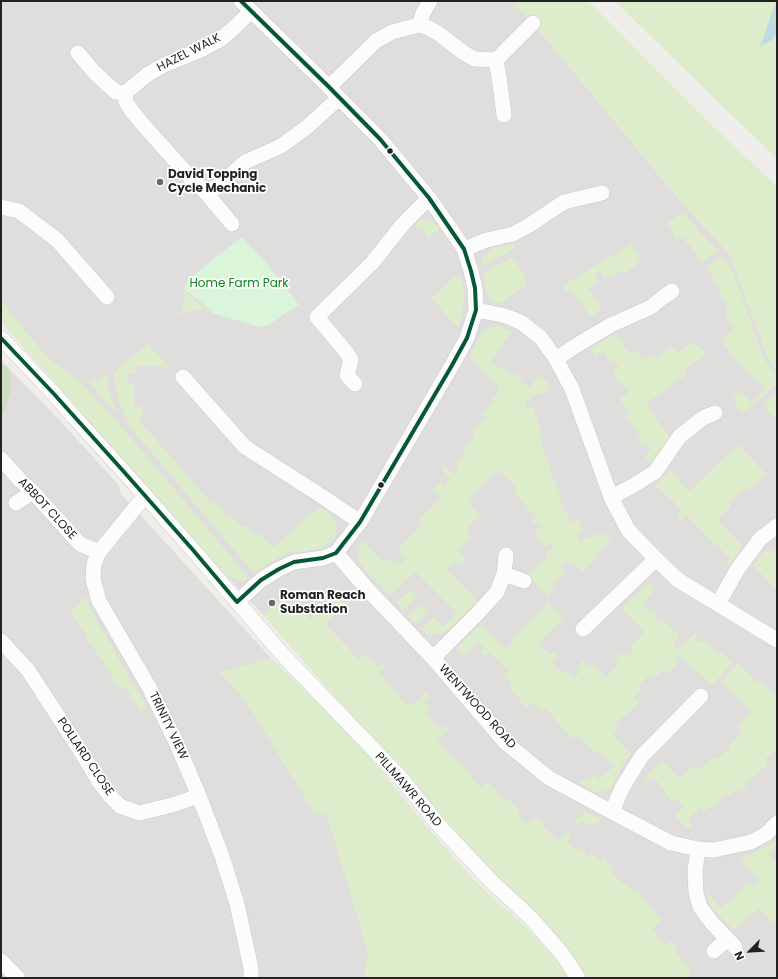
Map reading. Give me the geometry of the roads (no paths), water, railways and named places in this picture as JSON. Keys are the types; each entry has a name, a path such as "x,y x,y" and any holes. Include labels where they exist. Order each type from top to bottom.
{"street":[{"path":"419,25 423,13 430,1"},
{"path":"237,602 261,580 279,569 294,562 323,558 336,553 360,522 447,373 467,338 476,310 475,288 464,249 429,198 380,139 246,6"},
{"name":"HAZEL WALK","path":"125,93 148,74 164,65 203,49 221,39 236,26 246,6"},
{"path":"496,60 533,23"},
{"path":"207,194 245,162 281,146 307,127 376,41 392,32 419,25 429,28 439,34 471,57 496,60"},
{"path":"78,53 94,72 116,92 125,93 126,102 145,127 207,194 232,224"},
{"path":"496,60 504,115"},
{"path":"464,249 487,240 513,234 564,202 602,193"},
{"path":"355,384 347,375 351,360 348,353 318,317 372,264 403,224 429,198"},
{"path":"1,207 19,211 57,240 107,297"},
{"path":"556,359 611,325 651,307 672,291"},
{"path":"476,310 502,315 522,323 541,338 556,359 572,389 611,497 628,530 678,580 777,640"},
{"name":"PILLMAWR ROAD","path":"1,338 54,394 145,496 282,654 400,777 443,830 492,882 532,918 563,955 578,978"},
{"path":"183,377 245,447 360,522"},
{"path":"611,497 631,488 655,472 680,436 703,418 715,413"},
{"name":"ABBOT CLOSE","path":"1,459 80,544 99,552"},
{"path":"16,503 32,492"},
{"name":"TRINITY VIEW","path":"145,496 99,552 94,564 93,579 99,601 152,694 177,744 199,796 222,856 236,904 251,978"},
{"path":"718,604 737,570 760,539 777,526"},
{"name":"WENTWOOD ROAD","path":"336,553 433,658 506,743 549,778 671,843 698,849 714,850 751,842 766,834 777,823"},
{"path":"433,658 497,592 504,574 506,555"},
{"path":"583,629 656,559"},
{"path":"504,574 524,581"},
{"name":"POLLARD CLOSE","path":"1,641 28,670 98,780 120,806 139,813 172,805 199,796"},
{"path":"612,812 622,788 640,757 701,696"},
{"path":"698,849 695,871 696,893 700,907 712,923 731,943 714,951"},
{"path":"1,960 18,978"}],"water":[{"path":"777,1 777,34 773,39 760,47 771,15"}],"place":[{"name":"David Topping Cycle Mechanic","path":"160,182"},
{"name":"Roman Reach Substation","path":"272,603"}],"park label":[{"name":"Home Farm Park","path":"239,284"}]}
